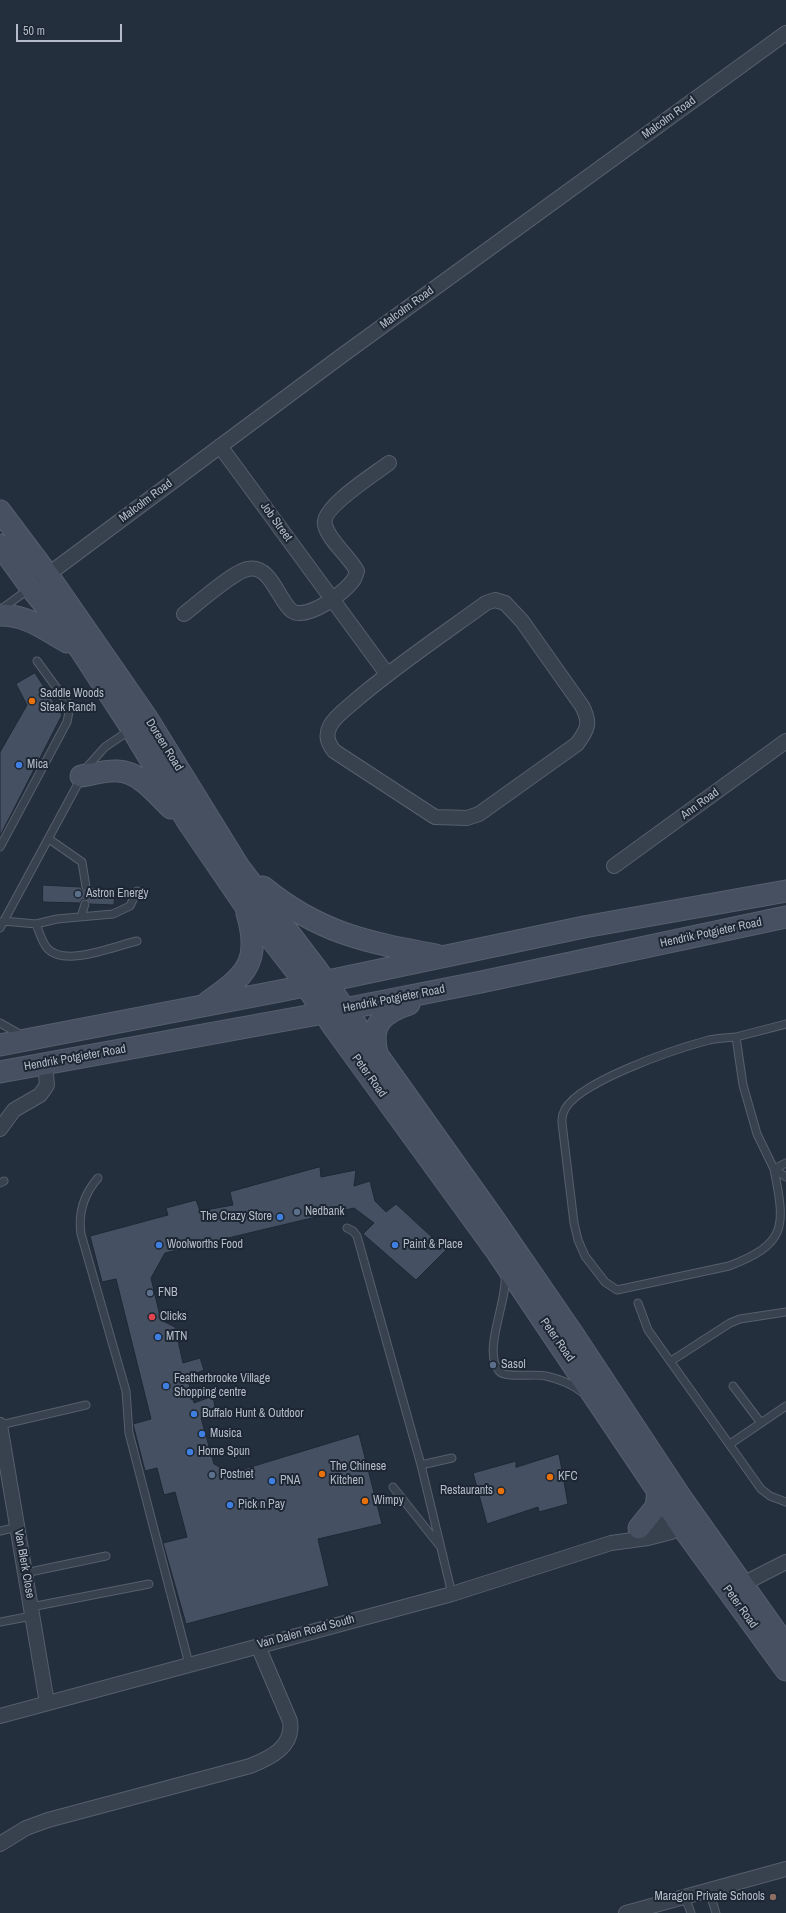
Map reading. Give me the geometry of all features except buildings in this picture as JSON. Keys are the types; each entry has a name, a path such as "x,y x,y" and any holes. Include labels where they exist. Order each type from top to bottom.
{"main road":[{"name":"Doreen Road","path":"0,511 48,575 139,723 239,867 315,984"},
{"name":"Doreen Road","path":"0,545 31,588 139,723 188,822 246,907 315,984"},
{"path":"0,614 24,618 41,625 80,649"},
{"path":"81,776 118,770 137,776 188,822"},
{"path":"239,867 276,898 322,926 364,940 445,956"},
{"path":"0,1045 315,984 584,927 786,891"},
{"path":"203,1006 237,981 250,960 253,939 246,907"},
{"name":"Hendrik Potgieter Road","path":"0,1072 334,1011 481,982 786,916"},
{"path":"378,1058 374,1045 376,1030 384,1016 390,1011 481,982"},
{"path":"315,984 334,1011"},
{"name":"Peter Road","path":"334,1011 378,1058 560,1316 685,1517 735,1588 786,1670"},
{"name":"Peter Road","path":"334,1011 658,1491 685,1517"},
{"path":"639,1528 656,1507 658,1491"},
{"name":"Peter Road","path":"735,1588 786,1646"}],"street":[{"name":"Malcolm Road","path":"31,588 340,357 786,33"},
{"name":"Job Street","path":"220,446 387,674"},
{"path":"184,614 238,573 249,568 258,570 268,577 292,611 301,613 309,613 349,586 355,578 356,571 330,534 325,525 325,518 334,505 389,463"},
{"path":"495,600 505,603 522,621 582,706 586,714 588,725 585,734 577,744 479,814 467,818 435,817 334,751 328,743 327,734 330,724 387,674 486,603 495,600"},
{"name":"Ann Road","path":"614,866 786,741"},
{"path":"0,1129 14,1110 40,1095 45,1088 47,1084 45,1063"},
{"name":"Van Blerk Close","path":"0,1425 48,1703"},
{"name":"Van Dalen Road South","path":"611,1543 639,1528 685,1517"},
{"name":"Van Dalen Road South","path":"0,1716 452,1594 611,1543 648,1538 685,1517"},
{"path":"735,1588 786,1562"},
{"path":"0,1844 26,1828 48,1820 250,1766 277,1753 289,1737 291,1729 290,1721 258,1646"},
{"path":"626,1913 786,1869"}],"lane":[{"path":"0,610 31,588"},
{"path":"0,847 67,722 69,712 67,702 37,661"},
{"path":"0,928 81,776 105,747 139,723"},
{"path":"49,838 82,862 86,887"},
{"path":"4,921 36,924 57,919 113,914 130,906 137,891"},
{"path":"81,917 85,904"},
{"path":"36,924 46,948 52,952 67,957 78,956 137,940"},
{"path":"0,1023 30,1040"},
{"path":"736,1037 743,1085 757,1134 774,1169 783,1209 782,1229 773,1243 742,1262 618,1290 605,1282 585,1256 578,1240 574,1223 562,1123 563,1113 572,1100 597,1082 665,1053 711,1040 736,1037 786,1024"},
{"path":"774,1169 786,1163"},
{"path":"774,1169 786,1177"},
{"path":"98,1178 90,1188 85,1198 80,1224 81,1234 126,1391 129,1433 189,1664"},
{"path":"347,1228 353,1231 357,1236 421,1465 452,1594"},
{"path":"504,1262 505,1293 495,1331 494,1344 496,1367 500,1373 505,1375 534,1374 546,1376 569,1384 582,1392 598,1410 611,1420"},
{"path":"638,1303 648,1330 761,1489 770,1496 786,1502"},
{"path":"671,1361 730,1323 740,1319 786,1312"},
{"path":"733,1386 761,1423"},
{"path":"0,1425 86,1405"},
{"path":"730,1444 786,1406"},
{"path":"421,1465 452,1458"},
{"path":"393,1487 441,1547"},
{"path":"0,1531 17,1527"},
{"path":"25,1573 106,1556"},
{"path":"0,1622 32,1611 149,1584"},
{"path":"709,1891 716,1913"},
{"path":"685,1897 691,1913"}],"place":[{"name":"Saddle Woods Steak Ranch","path":"32,701"},
{"name":"Mica","path":"19,765"},
{"name":"Astron Energy","path":"78,894"},
{"name":"Nedbank","path":"297,1212"},
{"name":"The Crazy Store","path":"280,1217"},
{"name":"Woolworths Food","path":"159,1245"},
{"name":"Paint & Place","path":"395,1245"},
{"name":"FNB","path":"150,1293"},
{"name":"Clicks","path":"152,1317"},
{"name":"MTN","path":"158,1337"},
{"name":"Sasol","path":"493,1365"},
{"name":"Featherbrooke Village Shopping centre","path":"166,1386"},
{"name":"Buffalo Hunt & Outdoor","path":"194,1414"},
{"name":"Musica","path":"202,1434"},
{"name":"Home Spun","path":"190,1452"},
{"name":"The Chinese Kitchen","path":"322,1474"},
{"name":"Postnet","path":"212,1475"},
{"name":"KFC","path":"550,1477"},
{"name":"PNA","path":"272,1481"},
{"name":"Restaurants","path":"501,1491"},
{"name":"Wimpy","path":"365,1501"},
{"name":"Pick n Pay","path":"230,1505"},
{"name":"Maragon Private Schools","path":"773,1897"}]}
